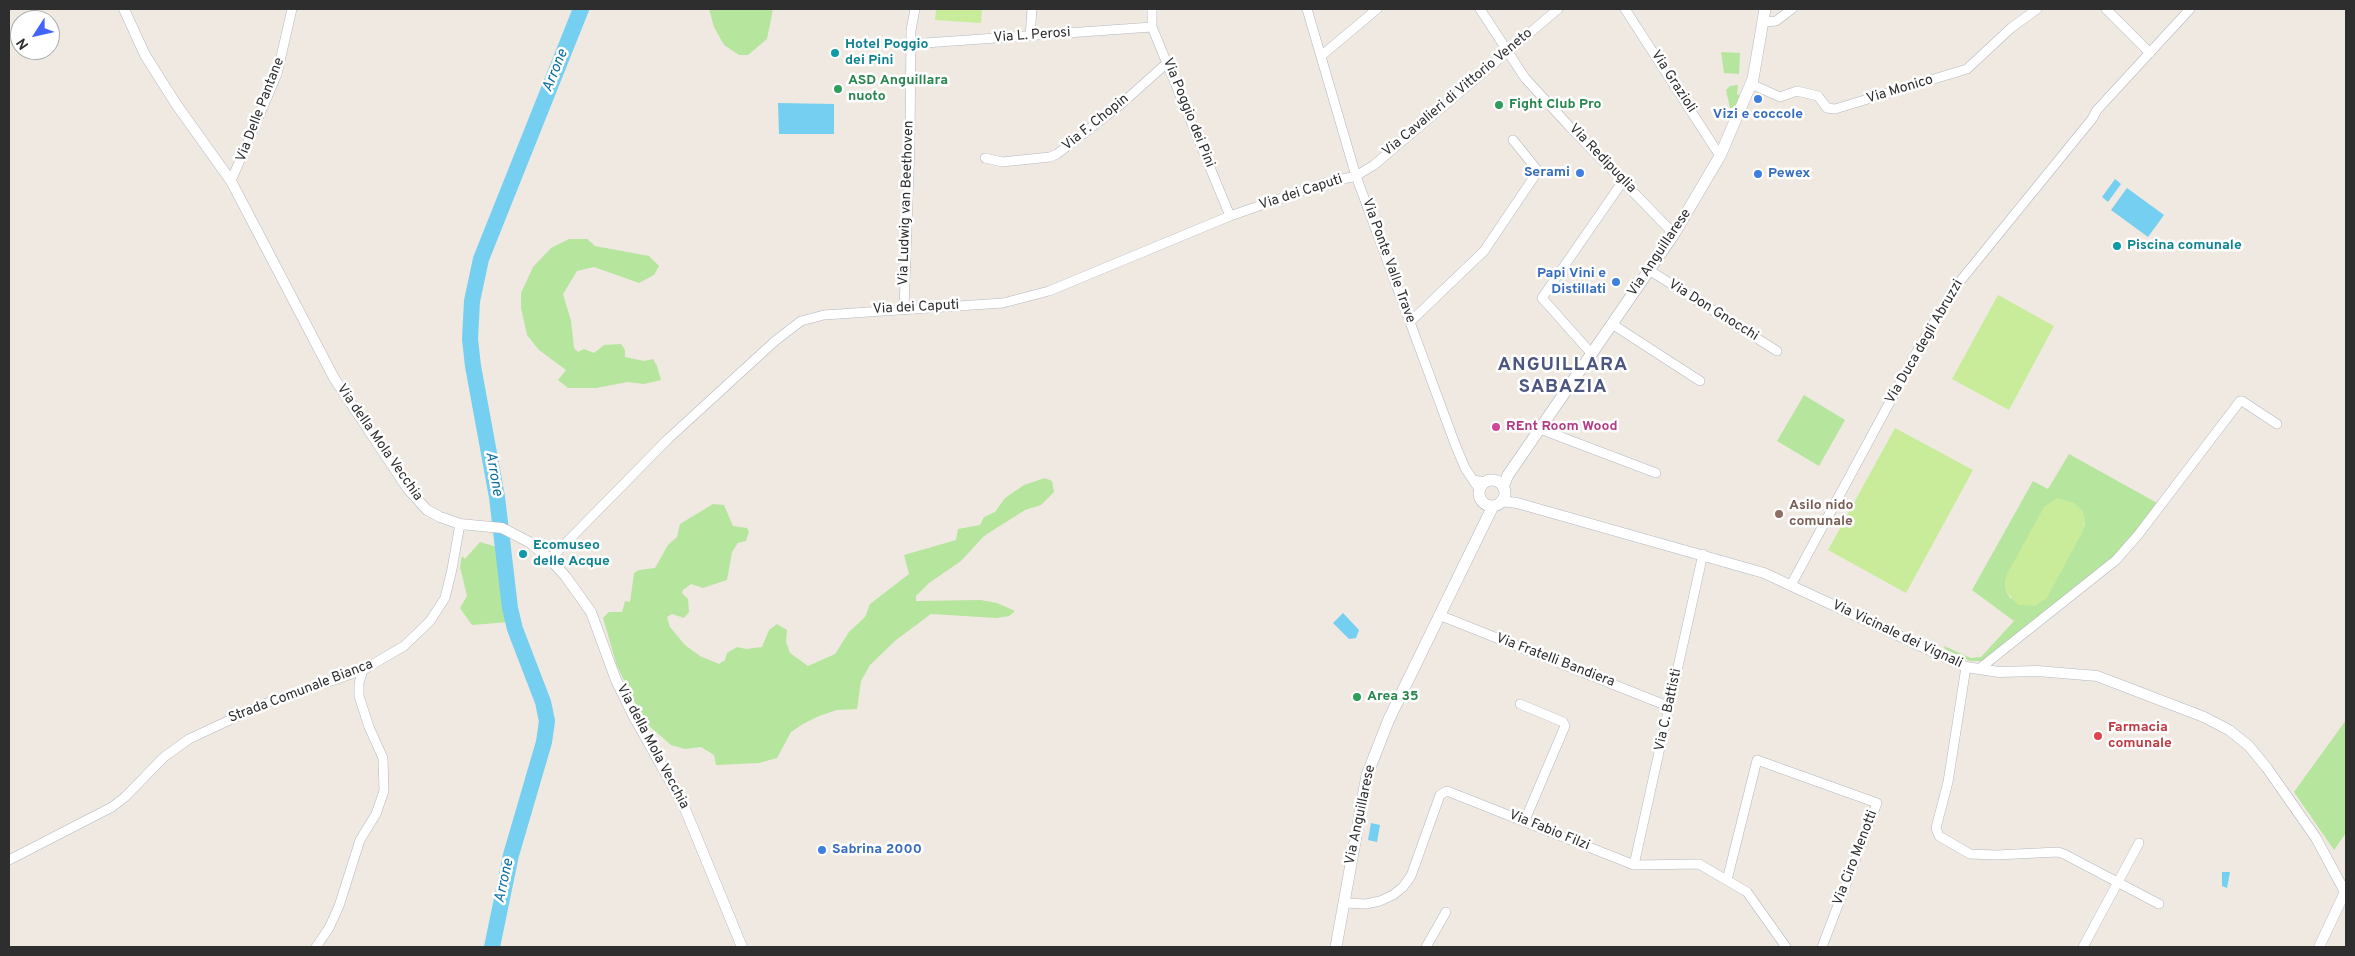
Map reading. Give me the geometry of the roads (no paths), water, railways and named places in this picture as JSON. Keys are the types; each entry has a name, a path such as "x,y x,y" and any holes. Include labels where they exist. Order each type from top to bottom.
{"main road":[{"name":"Via Anguillarese","path":"1336,947 1367,775 1388,719 1483,526 1491,491 1508,475 1674,234 1720,156 1751,84 1757,64 1765,9"}],"street":[{"name":"Via della Mola Vecchia","path":"124,9 146,55 166,88 231,181 334,378 355,412 416,500 427,510 440,517 460,524 495,526 508,530 528,542 550,559 566,577 591,612 616,680 633,715 683,804 742,947"},
{"name":"Via Delle Pantane","path":"231,181 277,74 292,9"},
{"name":"Via Ludwig van Beethoven","path":"904,308 910,143 911,44 916,9"},
{"path":"1030,36 1032,9"},
{"name":"Via Poggio dei Pini","path":"1152,9 1152,27 1230,216"},
{"name":"Via Ponte Valle Trave","path":"1307,9 1356,176 1455,444 1491,491"},
{"path":"1321,56 1377,9"},
{"name":"Via Redipuglia","path":"1480,9 1525,78 1674,234"},
{"name":"Via Cavalieri di Vittorio Veneto","path":"1356,176 1374,165 1558,9"},
{"name":"Via Grazioli","path":"1625,9 1720,156"},
{"path":"1763,22 1776,21 1792,9"},
{"name":"Via Monico","path":"1751,84 1780,97 1797,91 1818,96 1827,108 1835,109 1967,69 2011,28 2037,9"},
{"path":"2106,9 2150,52"},
{"name":"Via Duca degli Abruzzi","path":"1791,585 1919,348 1953,290 2092,119 2097,110 2190,9"},
{"name":"Via L. Perosi","path":"911,44 1152,27"},
{"name":"Via F. Chopin","path":"985,158 1002,162 1050,157 1057,154 1120,105 1167,62"},
{"path":"1410,322 1484,251 1538,171 1513,140"},
{"name":"Via dei Caputi","path":"550,559 668,440 775,341 801,321 824,315 904,308 1003,303 1049,291 1230,216 1325,183 1356,176"},
{"path":"1591,353 1542,298 1623,180"},
{"name":"Via Don Gnocchi","path":"1649,270 1777,351"},
{"path":"1612,324 1700,381"},
{"path":"1979,669 2116,560 2144,528 2240,401 2242,400 2277,424"},
{"path":"1540,429 1656,473"},
{"name":"Via Vicinale dei Vignali","path":"1491,491 1517,503 1703,554 1764,573 1966,667 2097,676 2156,697 2229,730 2249,746 2267,768 2316,838 2346,893"},
{"name":"Strada Comunale Bianca","path":"9,860 112,807 125,797 164,757 189,738 264,704 363,670 404,646 421,632 434,616 444,598 460,524"},
{"name":"Via C. Battisti","path":"1634,866 1703,554"},
{"name":"Via Fratelli Bandiera","path":"1440,615 1670,707"},
{"path":"1966,667 1948,782 1936,828 1939,836 1970,854 1996,855 2058,852 2118,881 2159,904"},
{"path":"316,947 329,928 339,906 360,840 376,814 384,791 383,758 367,723 359,696 359,683 363,670"},
{"path":"1520,704 1562,722 1564,726 1525,820"},
{"name":"Via Ciro Menotti","path":"1727,880 1758,760 1877,803 1822,947"},
{"name":"Via Fabio Filzi","path":"1345,903 1366,904 1380,901 1393,895 1403,887 1411,876 1440,795 1447,791 1525,820 1634,866 1699,864 1747,892 1786,947"},
{"path":"2083,947 2139,843"},
{"path":"2319,947 2346,893"},
{"path":"1426,947 1446,912"}],"water":[{"path":"778,103 834,104 834,134 779,134"},
{"path":"2115,179 2121,184 2108,202 2102,197"},
{"path":"2127,188 2164,215 2148,237 2111,210"},
{"path":"1343,613 1359,630 1356,638 1349,639 1333,623"},
{"path":"1371,823 1380,825 1377,842 1368,840"},
{"path":"2222,872 2230,872 2227,888 2222,886"}],"waterway":[{"name":"Arrone","path":"492,947 511,855 544,742 547,721 543,702 515,629 510,608 497,497 473,366 470,339 472,301 481,259 581,9"}],"place":[{"name":"Hotel Poggio dei Pini","path":"835,53"},
{"name":"ASD Anguillara nuoto","path":"838,89"},
{"name":"Vizi e coccole","path":"1758,99"},
{"name":"Fight Club Pro","path":"1499,105"},
{"name":"Serami","path":"1580,173"},
{"name":"Pewex","path":"1758,174"},
{"name":"Piscina comunale","path":"2117,246"},
{"name":"Papi Vini e Distillati","path":"1616,282"},
{"name":"REnt Room Wood","path":"1496,427"},
{"name":"Asilo nido comunale","path":"1779,514"},
{"name":"Ecomuseo delle Acque","path":"523,554"},
{"name":"Area 35","path":"1357,697"},
{"name":"Farmacia comunale","path":"2098,736"},
{"name":"Sabrina 2000","path":"822,850"}],"district":[{"name":"ANGUILLARA SABAZIA","path":"1563,377"}]}
